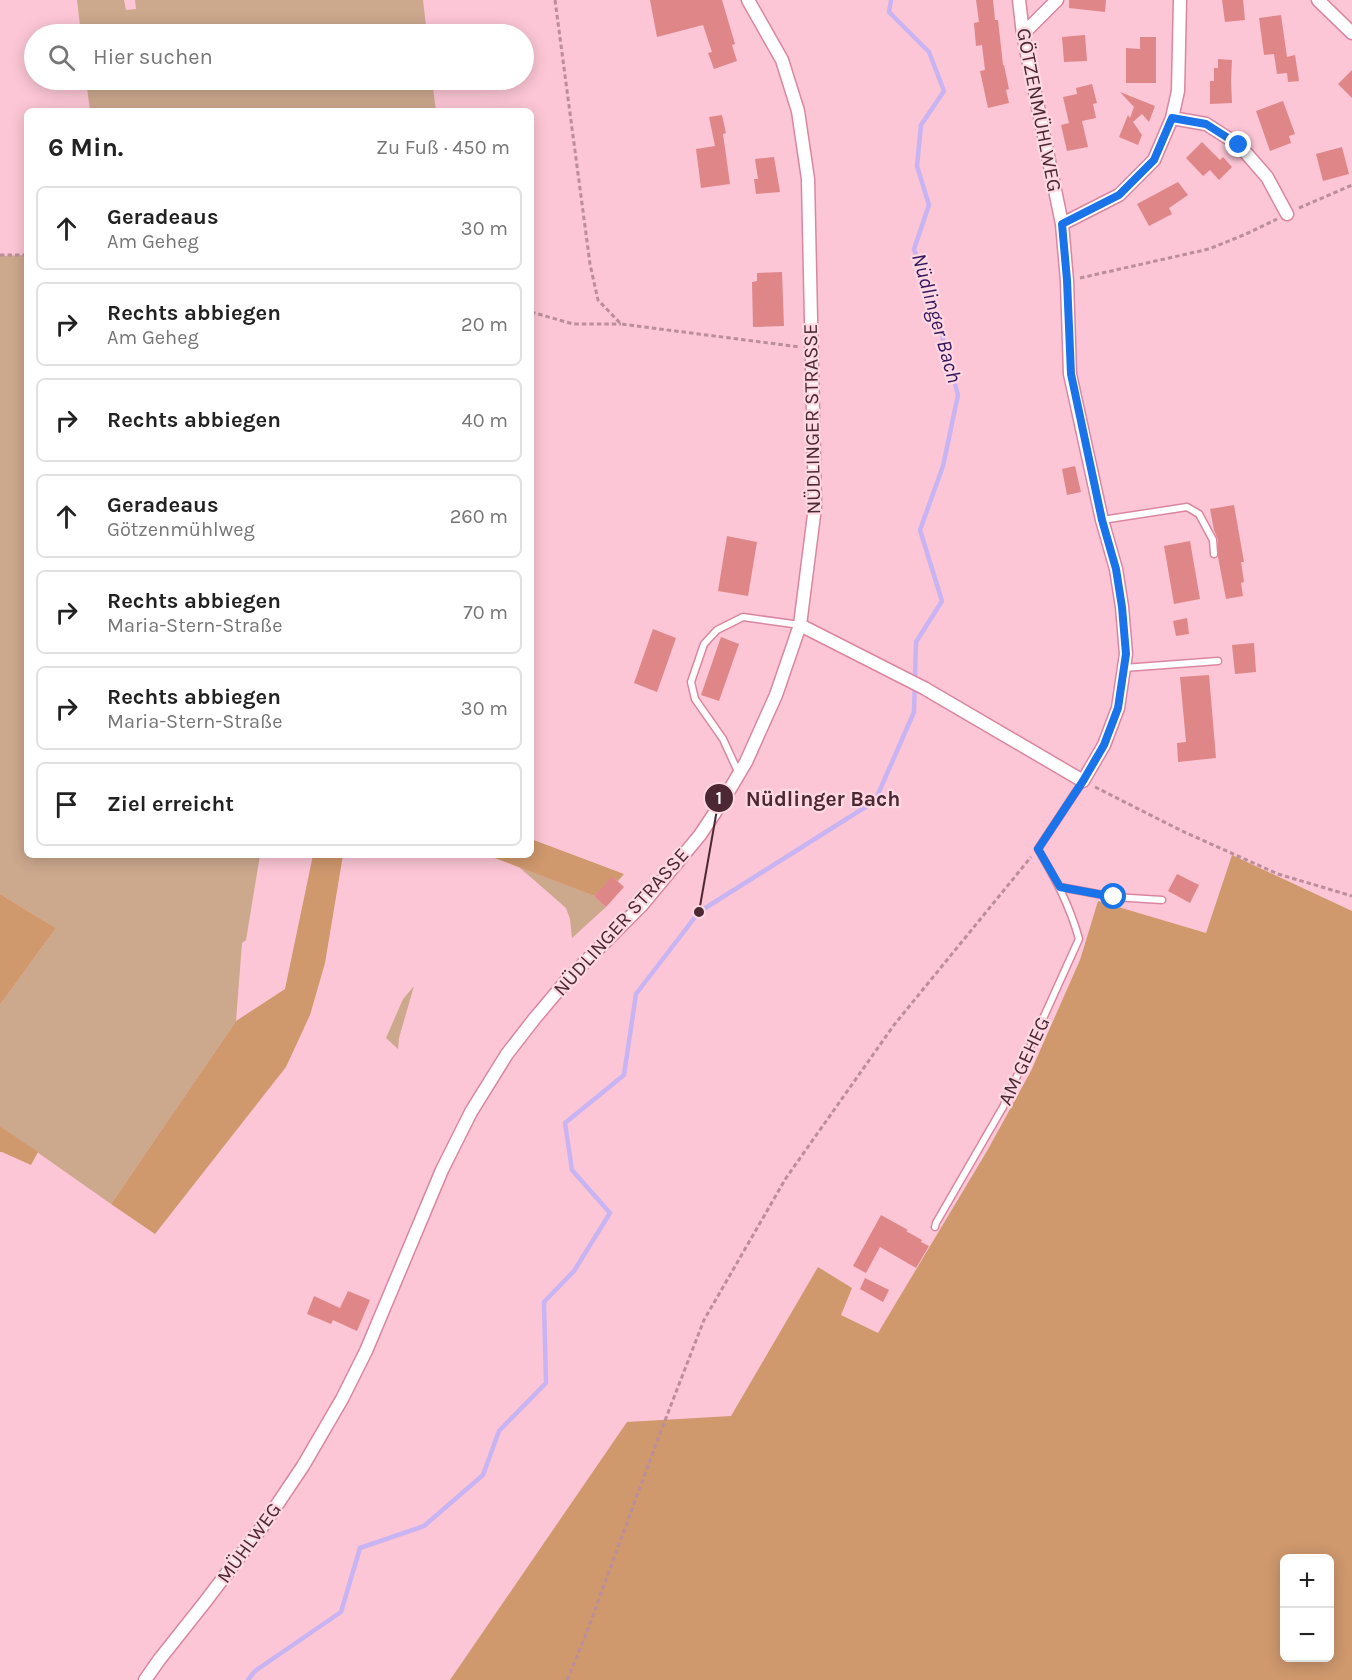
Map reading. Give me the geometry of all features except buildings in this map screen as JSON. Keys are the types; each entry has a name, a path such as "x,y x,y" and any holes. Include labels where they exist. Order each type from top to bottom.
{"street":[{"name":"NÜDLINGER STRASSE","path":"342,1399 366,1351 442,1170 471,1112 507,1054 535,1018 567,980 642,905 700,835 746,762 776,694 800,625 815,507 808,179 798,111 782,60 748,0"},
{"name":"GÖTZENMÜHLWEG","path":"1019,0 1023,34 1062,224 1071,374 1102,520 1116,569 1126,654 1118,708 1104,745 1083,781"},
{"path":"1023,34 1057,0"},
{"path":"1062,224 1119,195 1154,160 1172,118 1178,91 1180,0"},
{"path":"1318,0 1352,33"},
{"path":"1172,118 1206,124 1239,145 1267,177 1287,214"},
{"path":"800,625 924,688 1083,781"},
{"name":"MÜHLWEG","path":"145,1680 262,1527 303,1466 342,1399"}],"lane":[{"path":"1102,520 1187,507 1200,514 1213,540 1214,555"},
{"path":"739,774 723,739 696,699 691,682 704,644 717,630 743,617 800,625"},
{"path":"1124,668 1218,661"},
{"path":"1038,849 1083,781"},
{"name":"AM GEHEG","path":"935,1227 1003,1107 1079,939 1073,917 1060,887 1038,849"},
{"path":"1060,887 1114,897 1162,900"}],"path":[{"path":"555,0 590,264 598,300 621,324"},
{"path":"1067,280 1209,249 1352,185"},
{"path":"0,255 24,255"},
{"path":"534,313 573,324 621,324 811,349"},
{"path":"1083,781 1182,831 1278,874 1352,896"},
{"path":"567,1680 704,1320 786,1178 887,1035 1038,849"}],"shaded area":[{"path":"77,0 124,0 126,10 136,9 135,0 423,0 426,24 80,24"},
{"path":"87,90 433,90 436,108 90,108"},
{"path":"24,255 24,858 260,858 246,940 242,943 236,1021 111,1204 0,1126 0,1005 56,928 0,894 0,256"},
{"path":"534,840 624,874 618,881 612,877 594,896 495,858 534,858"},
{"path":"1232,855 1352,911 1352,1680 450,1680 627,1422 731,1416 818,1267 852,1288 841,1315 878,1333 987,1151 1031,1071 1080,960 1098,901 1206,933"},
{"path":"312,858 342,858 325,963 310,1015 286,1067 155,1234 111,1204 236,1021 285,989"},
{"path":"519,867 594,896 606,907 572,938 566,908"},
{"path":"0,894 56,928 0,1005"},
{"path":"414,986 398,1049 386,1038 403,999"},
{"path":"0,1126 38,1152 31,1165 0,1152"}],"waterway":[{"name":"Nüdlinger Bach","path":"248,1680 255,1671 341,1612 360,1548 424,1526 483,1475 499,1431 546,1383 544,1302 574,1271 610,1213 572,1170 565,1123 624,1075 636,994 699,912 875,801 914,712 916,642 942,601 920,530 943,466 958,395 940,328 914,249 929,205 917,166 921,125 944,91 929,52 889,12 891,0"}],"place":[{"name":"Nüdlinger Bach","path":"699,912"}],"route":[{"path":"1114,897 1060,887 1038,849 1104,745 1118,708 1126,654 1116,569 1102,520 1071,374 1062,224 1119,195 1154,160 1172,118 1206,124 1239,145"}]}
